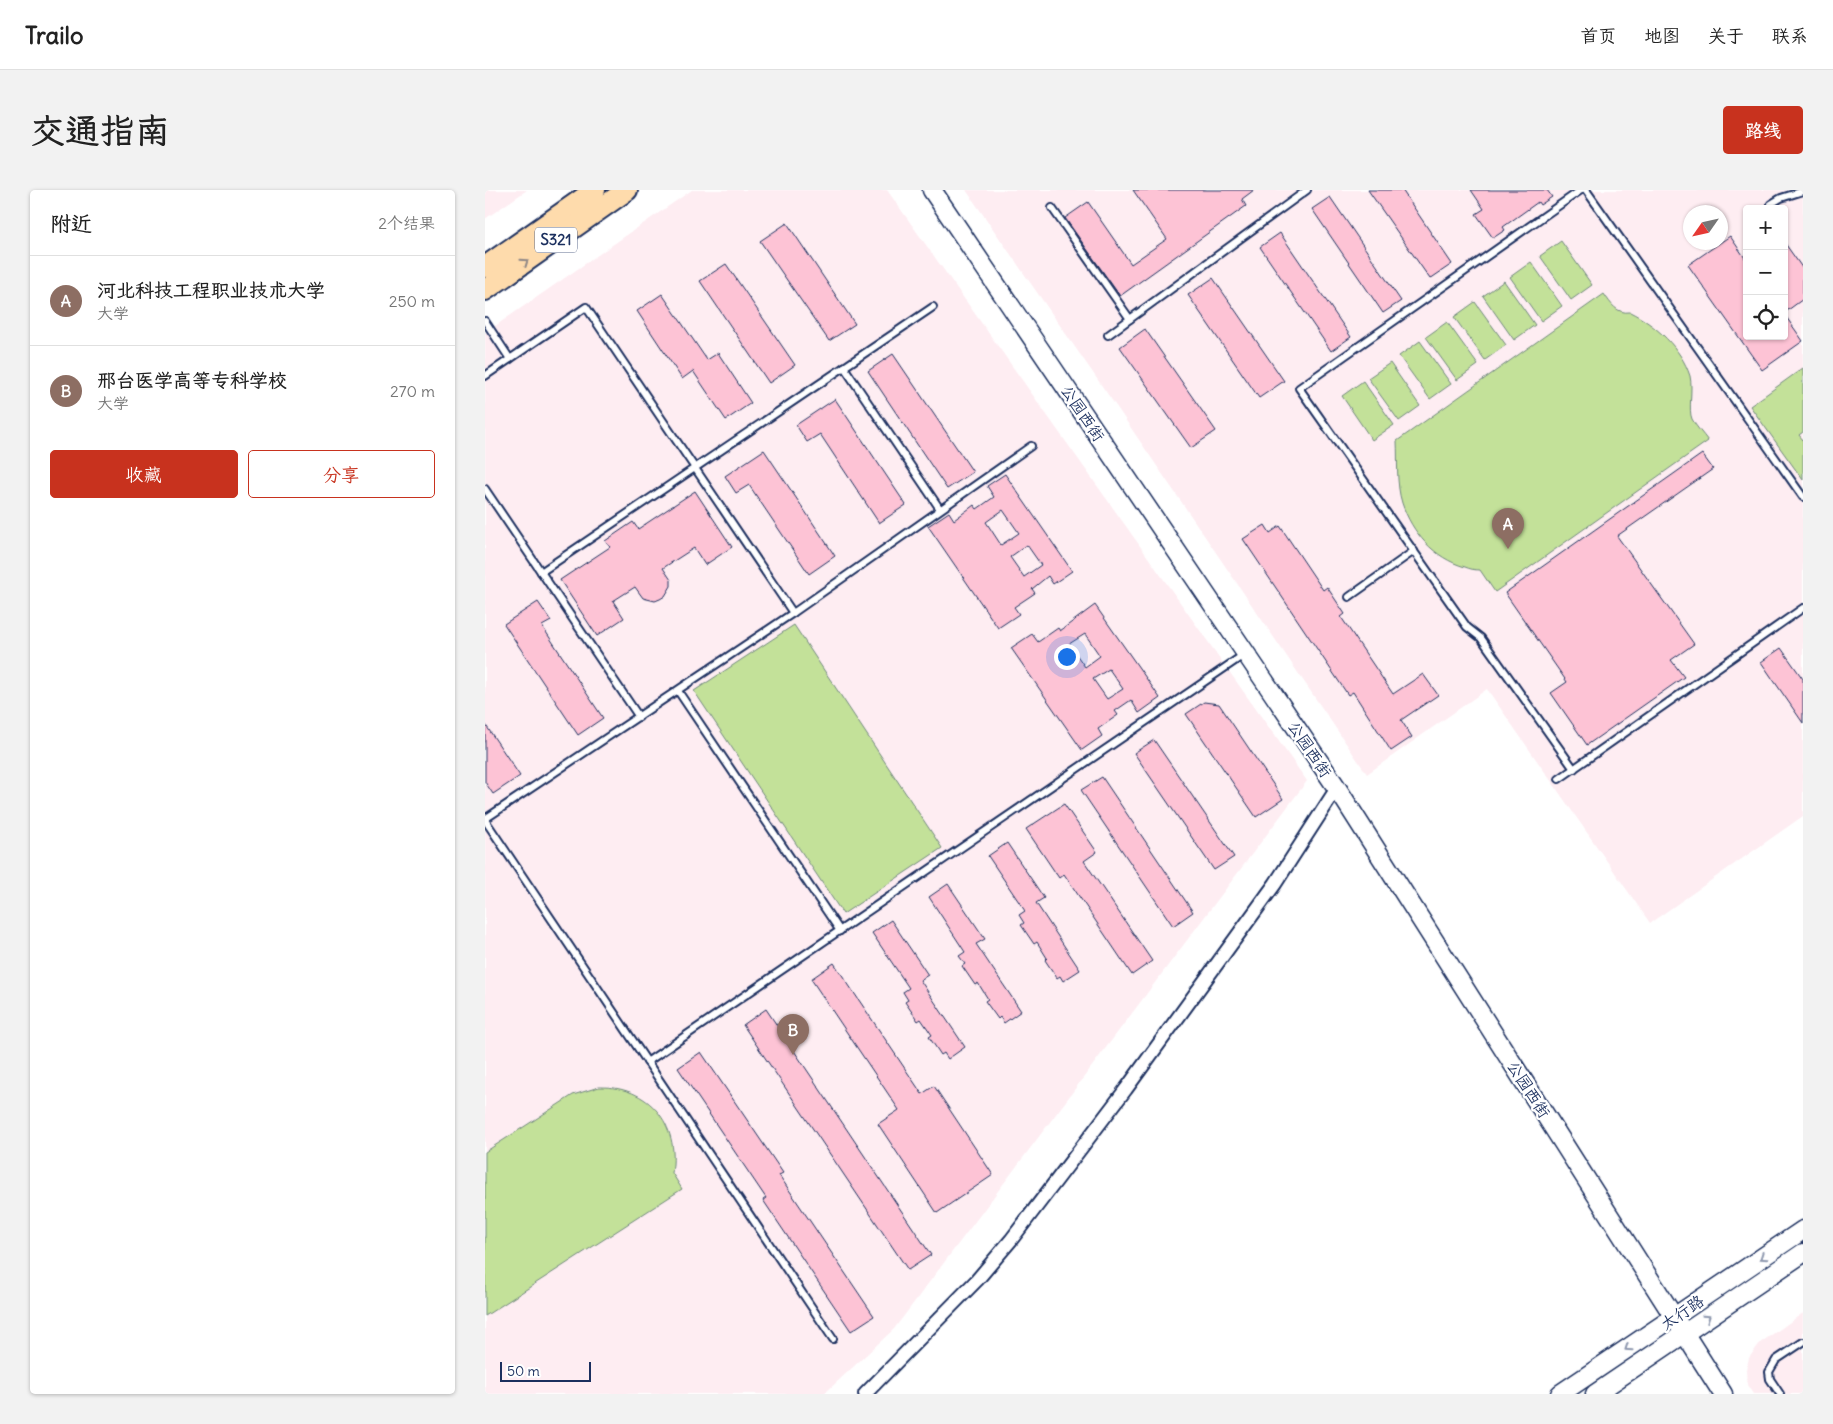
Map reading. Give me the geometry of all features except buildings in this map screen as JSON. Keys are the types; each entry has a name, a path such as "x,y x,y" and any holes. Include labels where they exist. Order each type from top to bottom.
{"main road":[{"name":"S321","path":"485,268 595,190"},
{"name":"S321","path":"485,290 627,190"}],"street":[{"name":"公园西街","path":"932,190 1337,788 1723,1394"},
{"path":"865,1394 977,1280 1011,1240 1125,1089 1275,884 1337,788"},
{"name":"太行路","path":"1560,1394 1803,1230"},
{"name":"太行路","path":"1595,1394 1803,1253"}],"lane":[{"path":"1108,336 1307,190"},
{"path":"1574,769 1481,638 1467,627 1299,388 1581,190"},
{"path":"1586,190 1803,497"},
{"path":"1771,204 1781,198 1803,191"},
{"path":"1052,208 1130,319"},
{"path":"485,376 586,307 793,613"},
{"path":"541,572 933,307"},
{"path":"485,321 510,359"},
{"path":"844,367 940,510"},
{"path":"833,1338 485,820 793,613 1031,446"},
{"path":"485,490 639,718"},
{"path":"1349,597 1414,551"},
{"path":"1559,779 1803,608"},
{"path":"647,1062 1246,654"},
{"path":"678,691 840,931"},
{"path":"1780,1394 1770,1379 1769,1372 1776,1360 1803,1342"}],"shaded area":[{"path":"485,190 527,190 485,219"},
{"path":"692,190 887,190 1307,781 894,1329 824,1394 485,1394 485,333"},
{"path":"966,190 1803,190 1803,816 1650,923 1487,689 1367,774"},
{"path":"1803,1313 1803,1394 1753,1394 1747,1385 1746,1370 1749,1358 1760,1343"}],"green space":[{"path":"1561,241 1592,285 1571,300 1540,256"},
{"path":"1531,262 1562,306 1541,321 1510,277"},
{"path":"1504,281 1535,325 1514,340 1483,296"},
{"path":"1604,294 1618,310 1630,312 1640,317 1674,347 1690,376 1690,410 1692,419 1708,441 1495,592 1480,570 1467,568 1443,557 1434,551 1418,534 1406,514 1400,496 1397,441"},
{"path":"1475,302 1506,345 1485,360 1454,317"},
{"path":"1447,322 1478,365 1457,380 1426,337"},
{"path":"1420,341 1451,384 1430,399 1399,356"},
{"path":"1390,363 1420,406 1399,421 1368,378"},
{"path":"1803,368 1803,432 1799,435 1803,440 1803,480 1750,406"},
{"path":"1363,381 1394,425 1372,440 1342,396"},
{"path":"794,625 942,848 843,914 694,691"},
{"path":"599,1087 617,1088 633,1093 657,1111 666,1124 671,1139 673,1155 672,1173 682,1189 485,1316 485,1152 573,1095"}],"place":[{"name":"河北科技工程职业技术大学","path":"1508,549"},
{"name":"邢台医学高等专科学校","path":"793,1055"}]}
